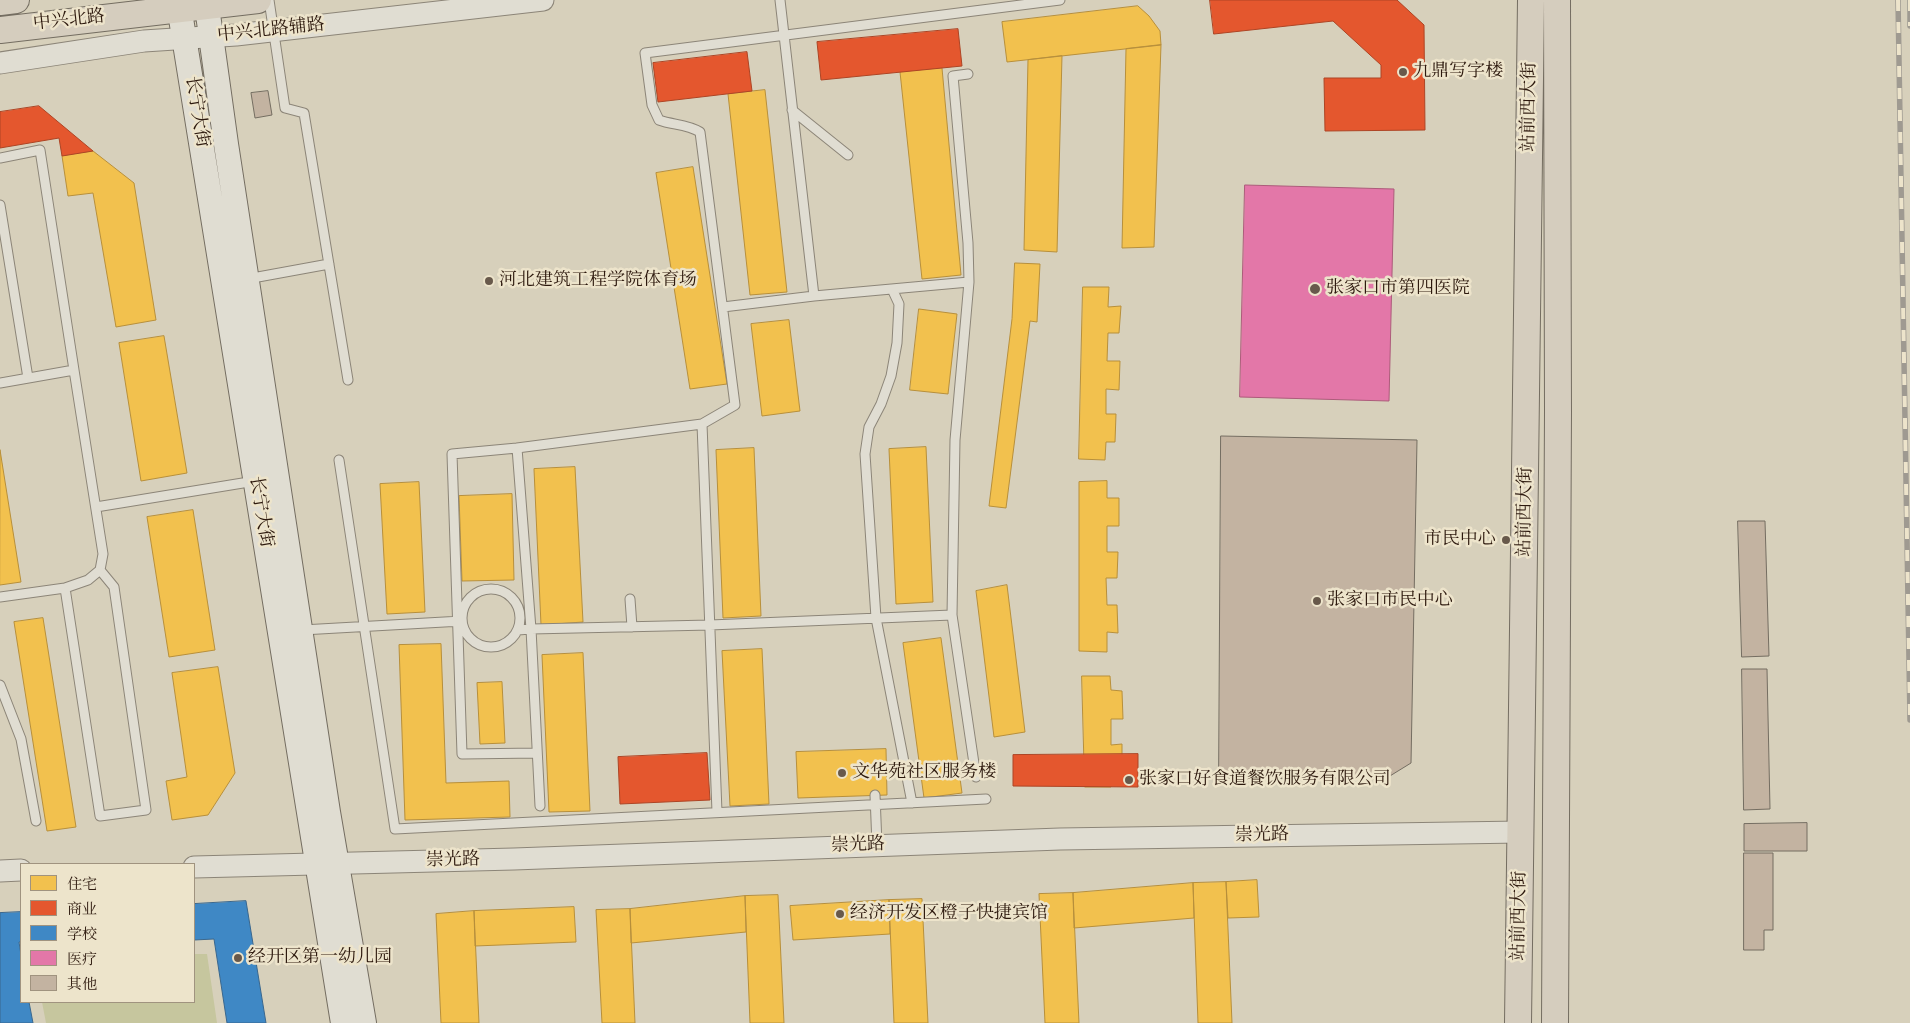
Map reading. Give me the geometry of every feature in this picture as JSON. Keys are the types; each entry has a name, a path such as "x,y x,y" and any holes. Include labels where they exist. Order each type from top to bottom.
{"main road":[{"name":"中兴北路","path":"0,2 16,0"},
{"name":"中兴北路","path":"0,30 179,4 258,0"},
{"name":"站前西大街","path":"1518,1023 1522,832 1531,0"},
{"name":"站前西大街","path":"1555,1023 1558,411 1557,0"},
{"name":"长宁大街","path":"207,3 300,630 343,1023"},
{"name":"长宁大街","path":"179,4 255,481 327,864 364,1023"}],"street":[{"name":"中兴北路辅路","path":"0,63 144,42 274,31 543,0"},
{"name":"崇光路","path":"195,866 514,859 1060,839 1522,832"},
{"path":"0,871 20,870"}],"lane":[{"path":"269,0 285,108 304,114 348,380"},
{"path":"780,0 814,296"},
{"path":"537,753 462,754 460,621 452,454 517,448 702,424 735,405 700,132 693,128 658,120 652,105 644,53 1060,0"},
{"path":"968,74 953,76 968,243 969,282 955,440 952,615 976,777"},
{"path":"792,110 848,155"},
{"path":"0,158 40,150 103,554 100,570 88,580 65,588 0,597"},
{"path":"0,205 28,378"},
{"path":"247,279 329,264"},
{"path":"723,307 814,296 969,282"},
{"path":"892,289 899,304 897,343 891,376 881,404 869,426 865,454 876,618 912,803"},
{"path":"0,383 74,370"},
{"path":"702,424 717,812"},
{"path":"517,448 531,629 540,806"},
{"path":"339,460 395,829 986,799"},
{"path":"96,507 255,481"},
{"path":"65,588 100,816 146,810 114,587 100,570"},
{"path":"490,589 500,590 515,602 520,620 518,630 513,638 505,644 496,647 486,647 477,644 464,630 460,621 466,602 473,595 490,589"},
{"path":"630,599 632,627"},
{"path":"518,630 710,625 952,615"},
{"path":"300,630 460,621"},
{"path":"0,685 21,739 36,821"},
{"path":"875,795 877,846"}],"green space":[{"path":"195,954 207,954 217,1023 46,1023 42,1003 195,1003"}],"building: 住宅":[{"path":"1138,6 1149,16 1160,31 1161,45 1007,62 1002,22"},
{"path":"1161,45 1154,247 1122,248 1126,49"},
{"path":"1062,56 1057,252 1024,250 1028,60"},
{"path":"942,68 961,275 922,279 900,72"},
{"path":"765,90 787,292 750,295 728,94"},
{"path":"93,151 134,183 156,320 116,327 93,193 68,196 62,156"},
{"path":"693,167 727,384 690,389 656,173"},
{"path":"1015,263 1040,264 1037,322 1030,321 1006,508 989,506 1012,319"},
{"path":"1083,287 1109,287 1108,307 1121,306 1119,333 1108,333 1107,361 1120,361 1119,390 1106,389 1106,414 1116,414 1115,442 1106,442 1105,460 1079,459"},
{"path":"919,309 957,314 948,394 910,390"},
{"path":"789,320 800,411 762,416 751,324"},
{"path":"164,336 187,473 141,481 119,343"},
{"path":"926,447 933,602 896,604 889,449"},
{"path":"754,448 761,616 723,618 716,450"},
{"path":"0,450 21,582 0,585"},
{"path":"575,467 583,622 541,625 534,469"},
{"path":"1107,481 1107,498 1119,498 1119,526 1107,526 1107,552 1118,552 1117,578 1106,578 1107,605 1117,605 1118,633 1107,632 1107,652 1079,651 1079,482"},
{"path":"419,482 425,612 387,614 380,484"},
{"path":"512,494 514,580 462,581 459,496"},
{"path":"193,510 215,650 169,657 147,517"},
{"path":"1007,585 1025,732 994,737 976,591"},
{"path":"43,618 76,827 47,831 14,622"},
{"path":"941,638 962,793 924,798 903,643"},
{"path":"441,644 446,783 509,781 510,817 405,820 399,645"},
{"path":"762,649 769,804 730,806 722,651"},
{"path":"583,653 590,811 549,812 542,655"},
{"path":"218,667 235,773 208,815 172,820 166,781 187,777 172,673"},
{"path":"1082,676 1110,676 1111,690 1122,691 1123,719 1111,719 1111,745 1122,744 1122,771 1111,771 1111,787 1085,787"},
{"path":"502,682 505,743 480,744 477,683"},
{"name":"文华苑社区服务楼","path":"886,749 887,795 798,798 796,752"},
{"path":"1257,880 1259,917 1228,918 1226,882"},
{"path":"1226,882 1232,1023 1198,1023 1193,883"},
{"path":"1193,883 1194,918 1074,928 1073,893"},
{"path":"1073,893 1079,1023 1045,1023 1039,894"},
{"path":"778,895 784,1023 750,1023 745,896"},
{"path":"745,896 746,932 631,943 630,909"},
{"path":"922,899 928,1023 894,1023 889,900"},
{"path":"889,900 890,934 793,940 790,906"},
{"path":"574,907 576,942 475,946 474,911"},
{"path":"630,909 635,1023 602,1023 596,910"},
{"path":"474,911 479,1023 441,1023 436,914"}],"building: 商业":[{"name":"九鼎写字楼","path":"1210,0 1397,0 1424,25 1425,130 1325,131 1324,78 1381,78 1381,65 1333,21 1214,34"},
{"path":"958,29 962,66 821,80 817,42"},
{"path":"747,52 752,91 658,102 653,63"},
{"path":"39,106 93,151 62,156 59,138 0,148 0,112"},
{"path":"707,753 710,800 620,804 618,757"},
{"path":"1138,754 1138,787 1013,786 1013,755"}],"building: 学校":[{"path":"246,901 266,1023 227,1023 214,939 195,940 195,904"},
{"path":"20,912 20,1003 29,1003 33,1023 0,1023 0,913"}],"building: 医疗":[{"name":"张家口市第四医院","path":"1245,185 1394,189 1389,401 1240,397"}],"building: 其他":[{"path":"268,91 272,115 255,118 251,93"},
{"name":"张家口市民中心","path":"1221,436 1417,440 1411,763 1385,779 1219,778"},
{"path":"1738,521 1765,521 1769,656 1742,657"},
{"path":"1742,669 1767,669 1770,809 1744,810"},
{"path":"1807,823 1807,851 1744,851 1744,824"},
{"path":"1744,853 1773,853 1773,930 1764,930 1764,950 1744,950"}],"railway":[{"path":"1898,0 1910,720"},
{"path":"1910,0 1910,26"}],"place":[{"name":"九鼎写字楼","path":"1403,72"},
{"name":"河北建筑工程学院体育场","path":"489,281"},
{"name":"张家口市第四医院","path":"1315,289"},
{"name":"市民中心","path":"1506,540"},
{"name":"张家口市民中心","path":"1317,601"},
{"name":"文华苑社区服务楼","path":"842,773"},
{"name":"张家口好食道餐饮服务有限公司","path":"1129,780"},
{"name":"经济开发区橙子快捷宾馆","path":"840,914"},
{"name":"经开区第一幼儿园","path":"238,958"}]}
